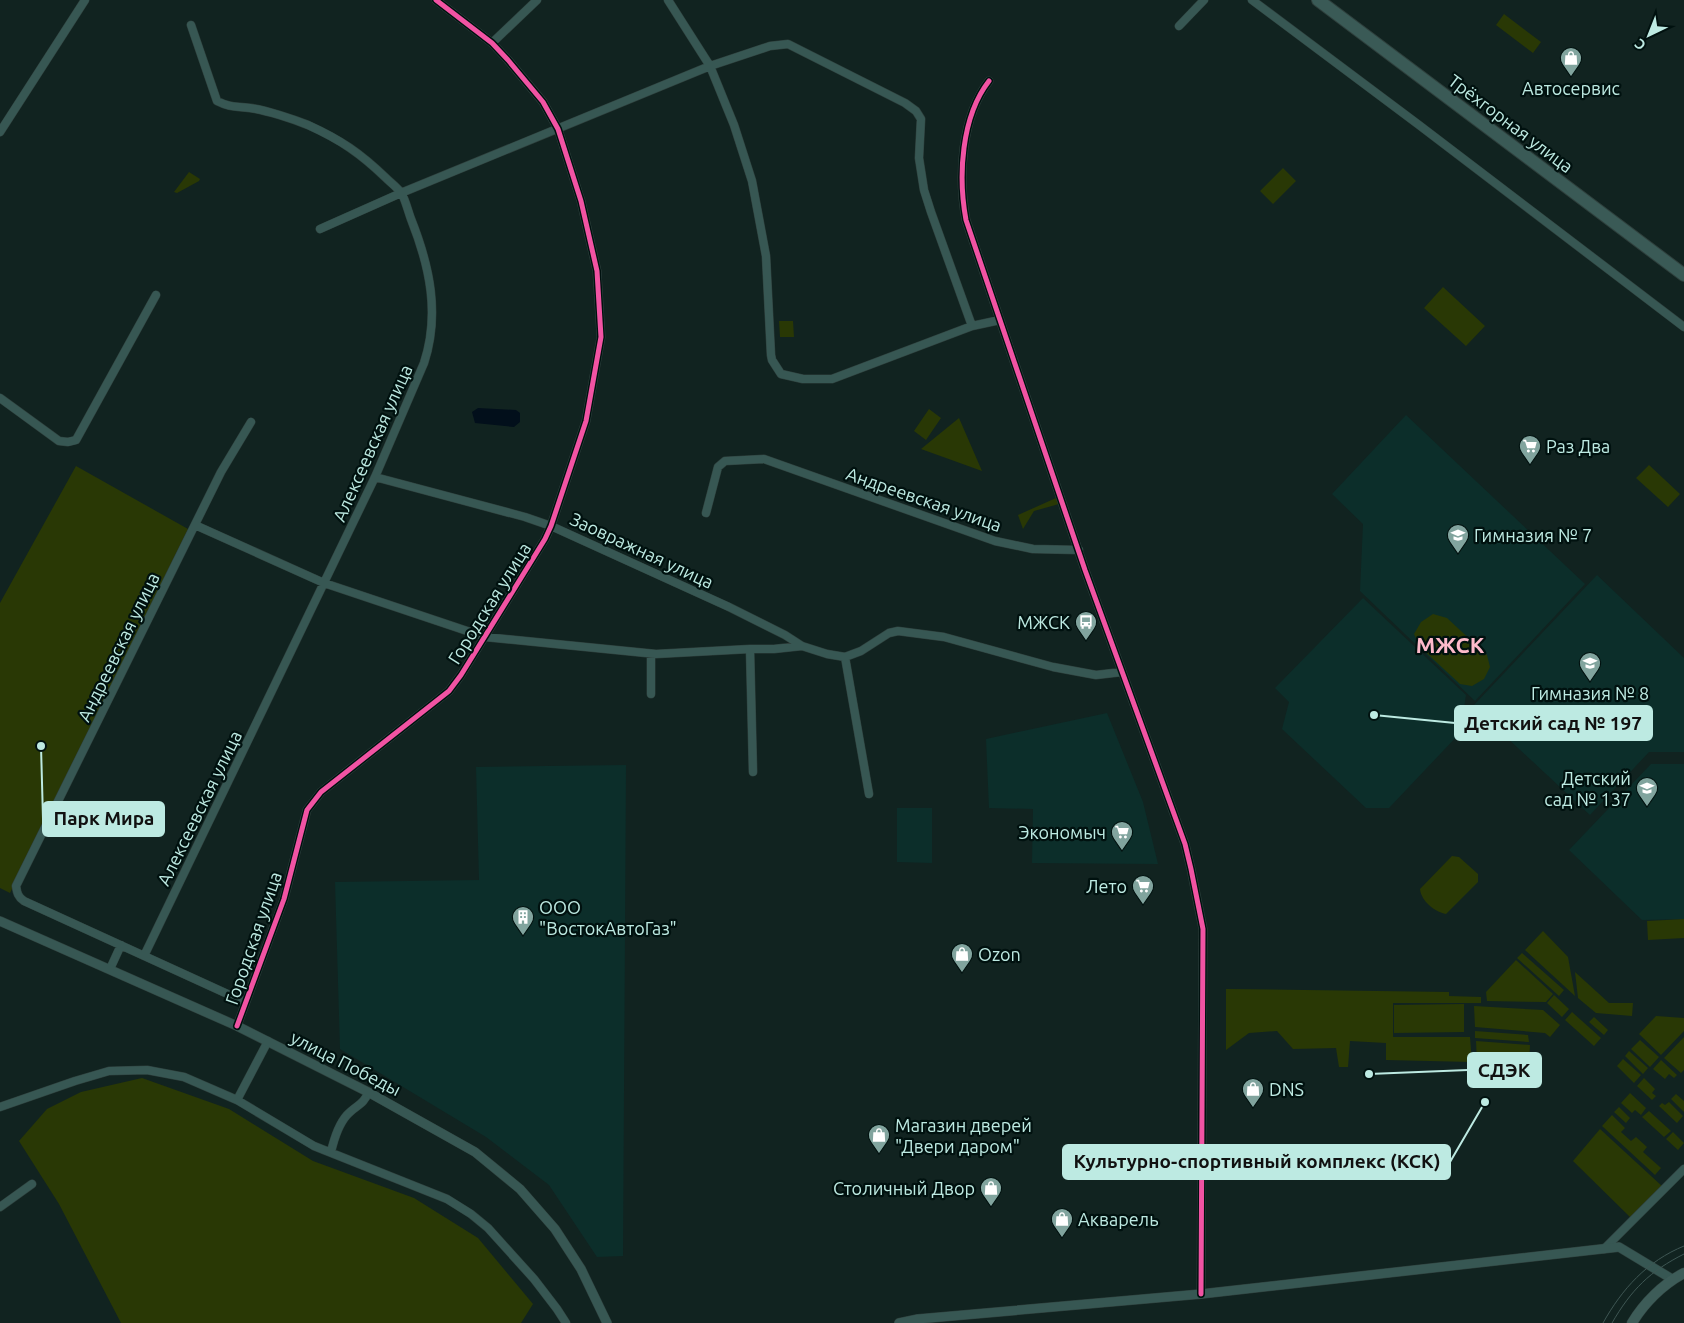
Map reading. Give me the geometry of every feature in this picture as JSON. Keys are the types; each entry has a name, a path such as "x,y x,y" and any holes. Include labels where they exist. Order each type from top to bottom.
{"highway":[{"name":"Трёхгорная улица","path":"1318,0 1684,275"}],"main road":[{"path":"1632,1323 1647,1303 1672,1279 1684,1273"}],"street":[{"path":"0,132 85,0"},
{"name":"Городская улица","path":"237,1026 284,899 307,810 330,784 449,691 541,548 551,526 586,421 601,337 597,271 581,201 558,129 537,95 492,43 436,0"},
{"path":"492,43 537,0"},
{"path":"668,0 710,66 734,125 752,181 766,256 772,360 781,374 803,379 832,379 972,326 1000,320"},
{"path":"1179,26 1204,0"},
{"path":"1252,0 1684,327"},
{"name":"Алексеевская улица","path":"144,956 375,477 424,363 429,348 432,328 432,303 427,270 419,239 401,193 356,151 306,124 262,110 228,107 217,101 191,25"},
{"path":"320,229 401,193 710,66 770,46 788,44 905,103 916,111 921,119 919,158 924,190 972,326"},
{"path":"989,81 982,90 974,107 964,140 963,193 971,238 1078,550 1185,844 1203,929 1202,1294"},
{"path":"0,398 59,441 68,442 76,440 156,295"},
{"name":"Андреевская улица","path":"121,945 24,901 20,898 16,886 221,472 251,422"},
{"name":"Андреевская улица","path":"706,512 718,468 722,463 725,461 764,459 995,541 1033,549 1078,550"},
{"name":"Заовражная улица","path":"375,477 525,517 551,526 729,607 785,635 802,646"},
{"path":"195,525 324,583 485,637 651,654 774,649 802,646 827,654 845,657 861,651 889,633 898,631 944,637 1053,667 1096,675 1122,672"},
{"path":"750,649 753,772"},
{"path":"651,654 651,694"},
{"path":"845,657 869,794"},
{"name":"улица Победы","path":"0,921 268,1041 368,1092 476,1152 520,1189 555,1229 581,1269 607,1323"},
{"path":"110,969 121,945 245,1002"},
{"path":"237,1100 268,1041"},
{"path":"0,1108 109,1071 147,1070 184,1077 237,1100 314,1146 447,1199 471,1214 488,1228 534,1279 566,1323"},
{"path":"331,1152 337,1131 345,1117 364,1102 368,1092"},
{"path":"1604,1249 1684,1169"},
{"path":"0,1208 32,1184"},
{"path":"899,1323 918,1319 1202,1294 1619,1247 1672,1279"}],"shaded area":[{"path":"478,408 516,410 520,413 520,422 514,427 475,423 472,412"},
{"name":"Гимназия № 7","path":"1406,415 1585,584 1475,701 1360,591 1363,524 1332,494"},
{"name":"Гимназия № 8","path":"1597,575 1684,658 1684,752 1649,752 1590,815 1473,706"},
{"path":"1363,598 1466,695 1460,733 1389,808 1366,808 1282,729 1289,702 1275,688"},
{"path":"1107,713 1143,802 1158,864 1032,863 1033,809 989,808 986,739"},
{"name":"Детский сад № 137","path":"1651,764 1684,764 1684,919 1642,920 1569,850"},
{"path":"626,765 623,1256 597,1257 549,1185 486,1137 340,1049 335,882 479,880 476,767"},
{"path":"897,808 932,808 932,863 897,862"}],"green space":[{"path":"1504,14 1541,42 1533,53 1496,25"},
{"path":"1283,168 1296,181 1273,204 1260,191"},
{"path":"189,172 200,179 199,181 177,193 174,192"},
{"path":"1443,287 1485,326 1466,346 1424,308"},
{"path":"779,321 793,321 794,337 780,337"},
{"path":"929,409 941,418 926,440 914,431"},
{"path":"959,418 982,471 921,449"},
{"path":"1649,465 1680,494 1668,507 1636,478"},
{"path":"76,466 188,529 10,893 0,888 0,603"},
{"path":"1056,498 1059,504 1034,511 1023,529 1018,515"},
{"path":"1433,614 1447,618 1487,655 1490,667 1484,679 1472,686 1460,684 1420,647 1414,634 1421,622"},
{"path":"1452,856 1459,857 1478,874 1478,882 1446,914 1437,911 1429,905 1423,898 1420,889"},
{"path":"1684,919 1684,938 1648,940 1647,921"},
{"path":"1543,931 1568,957 1575,996 1525,950"},
{"path":"1522,953 1564,990 1559,996 1517,958"},
{"path":"1516,960 1553,994 1546,1002 1487,1001 1486,992"},
{"path":"1575,972 1609,1003 1633,1003 1632,1016 1596,1013 1578,998"},
{"path":"1226,989 1449,992 1449,996 1481,997 1481,1003 1393,1003 1393,1037 1470,1037 1472,1062 1386,1060 1386,1043 1350,1041 1348,1067 1339,1067 1336,1048 1293,1049 1277,1031 1249,1033 1226,1050"},
{"path":"1554,995 1569,1009 1562,1017 1547,1003"},
{"path":"1464,1004 1464,1032 1394,1033 1394,1005"},
{"path":"1474,1006 1543,1010 1560,1025 1550,1037 1545,1033 1475,1027"},
{"path":"1572,1012 1601,1038 1594,1046 1565,1020"},
{"path":"1656,1016 1684,1018 1684,1031 1661,1055 1639,1034"},
{"path":"1594,1017 1608,1030 1604,1035 1589,1022"},
{"path":"1475,1031 1528,1035 1529,1042 1475,1038"},
{"path":"1684,1037 1684,1070 1681,1073 1664,1058"},
{"path":"1640,1040 1659,1057 1650,1067 1631,1049"},
{"path":"1476,1041 1530,1045 1529,1065 1477,1063"},
{"path":"1629,1051 1648,1068 1643,1074 1625,1056"},
{"path":"1623,1059 1641,1075 1634,1083 1617,1066"},
{"path":"1661,1060 1677,1075 1674,1078 1669,1074 1665,1079 1653,1069"},
{"path":"142,1078 229,1109 313,1161 414,1198 478,1238 533,1304 521,1323 121,1323 59,1204 19,1141 47,1109 81,1092"},
{"path":"1644,1078 1655,1089 1652,1093 1656,1096 1652,1100 1637,1086"},
{"path":"1630,1093 1646,1108 1641,1115 1635,1110 1632,1113 1621,1103"},
{"path":"1676,1094 1684,1101 1684,1112 1671,1099"},
{"path":"1669,1102 1683,1116 1677,1123 1659,1106 1662,1103 1665,1105"},
{"path":"1619,1107 1630,1118 1626,1123 1614,1112"},
{"path":"1649,1111 1671,1131 1664,1137 1642,1117"},
{"path":"1612,1115 1625,1128 1621,1132 1631,1141 1636,1137 1647,1147 1643,1152 1661,1168 1655,1175 1602,1126"},
{"path":"1600,1129 1663,1187 1631,1218 1573,1161"},
{"path":"1673,1132 1684,1143 1678,1150 1666,1139"}],"tram line":[{"path":"1603,1323 1618,1299 1637,1277 1658,1260 1684,1246"},
{"path":"1612,1323 1626,1301 1642,1282 1661,1267 1684,1254"}],"cycle path":[{"path":"237,1026 284,899 307,810 321,792 449,691 461,675 545,539 586,421 601,337 597,271 581,201 558,129 543,102 492,43 436,0"},
{"path":"989,81 972,112 967,129 962,167 966,220 1085,570 1185,844 1203,929 1201,1294"}],"place":[{"name":"Автосервис","path":"1571,77"},
{"name":"Раз Два","path":"1530,465"},
{"name":"Гимназия № 7","path":"1458,554"},
{"name":"МЖСК","path":"1086,641"},
{"name":"Гимназия № 8","path":"1590,682"},
{"name":"Детский сад № 197","path":"1374,715"},
{"name":"Парк Мира","path":"41,746"},
{"name":"Детский сад № 137","path":"1647,807"},
{"name":"Экономыч","path":"1122,851"},
{"name":"Лето","path":"1143,905"},
{"name":"ООО \"ВостокАвтоГаз\"","path":"523,936"},
{"name":"Ozon","path":"962,973"},
{"name":"СДЭК","path":"1369,1074"},
{"name":"Культурно-спортивный комплекс (КСК)","path":"1485,1102"},
{"name":"DNS","path":"1253,1108"},
{"name":"Магазин дверей \"Двери даром\"","path":"879,1154"},
{"name":"Столичный Двор","path":"991,1207"},
{"name":"Акварель","path":"1062,1238"}],"district":[{"name":"МЖСК","path":"1450,644"}]}
